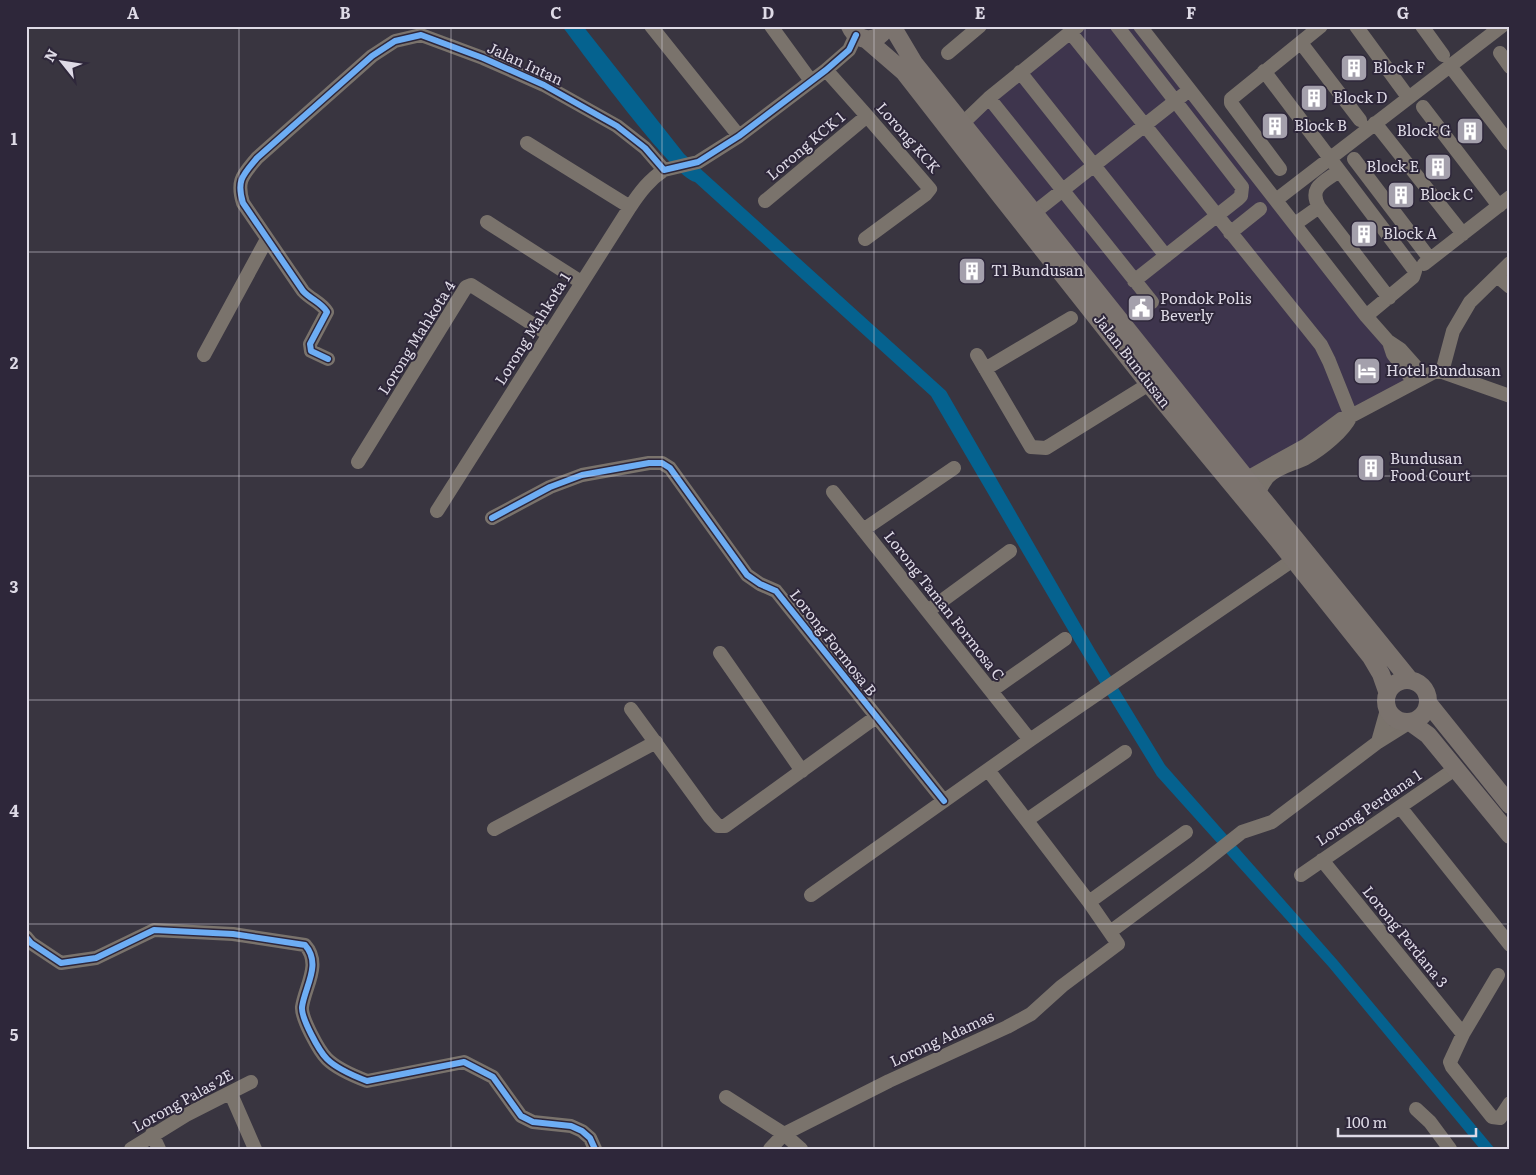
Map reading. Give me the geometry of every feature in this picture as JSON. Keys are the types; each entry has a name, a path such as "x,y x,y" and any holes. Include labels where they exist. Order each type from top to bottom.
{"main road":[{"path":"858,34 879,37 884,33 887,26"},
{"name":"Jalan Bundusan","path":"892,26 914,63 1409,680 1422,686 1426,691 1428,703 1510,805"},
{"name":"Jalan Bundusan","path":"858,34 904,72 1149,384 1278,540 1371,657 1381,674 1387,691 1385,697 1387,710"},
{"path":"1247,478 1247,491 1278,540"},
{"path":"1387,691 1396,682 1409,680"},
{"path":"1387,710 1397,720 1403,722 1416,721 1424,713 1428,703"},
{"path":"1410,722 1428,735 1510,835"}],"street":[{"path":"651,26 739,136"},
{"path":"771,26 811,81"},
{"path":"948,53 980,26"},
{"path":"1117,26 1242,187 1241,196 1134,281"},
{"path":"1140,26 1366,316 1388,340 1400,349 1419,379"},
{"path":"1280,169 1231,103 1231,99 1321,26"},
{"path":"1356,26 1408,97"},
{"path":"1422,26 1510,144"},
{"path":"1276,200 1408,97 1447,60 1495,28"},
{"path":"963,123 989,98 1074,29 1145,126 1321,345 1351,416 1347,424 1308,457 1269,476 1258,493"},
{"path":"668,169 698,162 739,136 826,70 849,50 858,34"},
{"name":"Jalan Intan","path":"267,239 243,203 239,190 243,176 257,158 372,56 395,41 421,35 483,58 544,85 617,126 668,169"},
{"path":"1301,43 1360,120"},
{"path":"1500,54 1510,66"},
{"name":"Lorong KCK","path":"826,70 930,188 926,194 865,239"},
{"path":"1264,71 1415,271"},
{"path":"1020,72 1166,256"},
{"path":"1035,212 1190,90"},
{"path":"989,98 1062,192 1152,302"},
{"path":"1366,316 1413,277 1415,271 1504,202 1423,107"},
{"name":"Lorong KCK 1","path":"765,201 867,116"},
{"path":"1376,123 1463,234"},
{"path":"527,143 630,207"},
{"path":"1354,159 1430,259"},
{"name":"Lorong Mahkota 1","path":"437,511 630,207 647,183 668,169"},
{"path":"1339,171 1317,188 1314,193 1314,199 1389,298"},
{"path":"1295,224 1319,207"},
{"path":"1230,233 1260,209"},
{"path":"487,222 581,282"},
{"path":"204,355 267,239 303,291 312,300 324,306 327,312 310,344 312,351 328,359"},
{"path":"1442,372 1453,331 1470,302 1510,263"},
{"path":"1497,276 1510,287"},
{"name":"Lorong Mahkota 4","path":"358,462 466,287 471,285 548,334"},
{"path":"985,369 1071,318"},
{"path":"977,355 1031,447 1046,448 1149,384"},
{"path":"1247,478 1306,445 1341,418 1351,416 1434,372 1442,372 1510,396"},
{"name":"Lorong Formosa B","path":"492,518 562,481 582,475 662,462 670,468 747,574 760,584 776,591 944,801"},
{"path":"863,530 954,468"},
{"name":"Lorong Taman Formosa C","path":"833,492 1030,740"},
{"path":"928,612 1010,552"},
{"path":"811,895 1099,692 1293,560"},
{"path":"991,691 1065,639"},
{"path":"720,654 802,771"},
{"path":"631,709 718,826 725,826 876,717"},
{"path":"1378,742 1387,710"},
{"path":"988,770 1110,932 1242,832 1272,822 1378,742 1410,722"},
{"path":"494,830 656,742"},
{"path":"1026,820 1125,752"},
{"name":"Lorong Perdana 1","path":"1301,874 1455,769"},
{"path":"1400,807 1510,946"},
{"path":"1089,902 1186,832"},
{"name":"Lorong Perdana 3","path":"1322,860 1463,1034"},
{"path":"26,937 31,943 62,962 96,958 154,930 233,934 305,945 311,952 313,969 302,1009 308,1027 326,1059 353,1076 367,1081 464,1062 493,1077 521,1116 533,1122 571,1126 582,1131 590,1138 595,1149"},
{"name":"Lorong Adamas","path":"770,1149 784,1134 889,1081 1007,1027 1031,1014 1062,986 1118,944 1110,932"},
{"path":"1498,975 1463,1034 1450,1062 1492,1117 1500,1118 1510,1103"},
{"name":"Lorong Palas 2E","path":"131,1149 152,1134 186,1115 251,1082"},
{"path":"230,1094 255,1149"},
{"path":"726,1096 784,1134 802,1149"},
{"path":"1416,1109 1430,1122 1450,1149"},
{"path":"152,1134 159,1149"}],"shaded area":[{"path":"1078,26 1140,26 1416,377 1247,478 963,123"}],"water":[{"path":"562,26 583,26 684,154 946,391 1095,650 1165,765 1337,960 1495,1149 1480,1149 1329,967 1157,776 1075,642 931,396 668,159 627,112"}],"cycle path":[{"path":"328,359 311,351 310,344 327,312 303,291 243,203 240,189 242,178 257,158 372,56 395,41 421,35 483,58 544,85 617,126 645,148 664,170 698,162 739,136 826,70 849,50 856,35"},
{"path":"492,518 550,487 582,475 649,463 662,463 670,468 747,575 760,584 776,591 944,801"},
{"path":"26,937 31,943 61,963 96,958 154,930 233,934 305,945 310,952 312,967 302,1012 307,1026 320,1049 327,1059 336,1066 367,1081 464,1062 493,1077 521,1116 533,1122 571,1126 582,1131 590,1138 595,1149"}],"place":[{"name":"Block F","path":"1354,68"},
{"name":"Block D","path":"1314,98"},
{"name":"Block B","path":"1275,126"},
{"name":"Block G","path":"1470,131"},
{"name":"Block E","path":"1438,167"},
{"name":"Block C","path":"1401,195"},
{"name":"Block A","path":"1364,234"},
{"name":"T1 Bundusan","path":"972,271"},
{"name":"Pondok Polis Beverly","path":"1141,308"},
{"name":"Hotel Bundusan","path":"1367,371"},
{"name":"Bundusan Food Court","path":"1371,468"}]}
